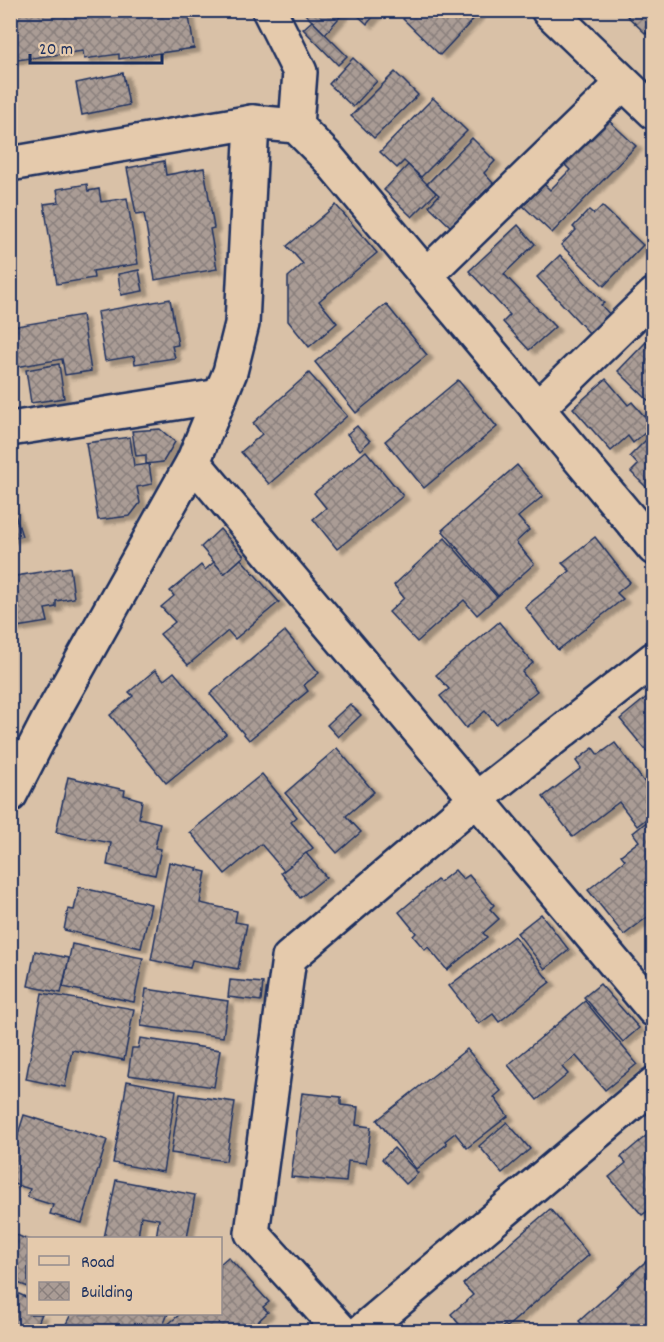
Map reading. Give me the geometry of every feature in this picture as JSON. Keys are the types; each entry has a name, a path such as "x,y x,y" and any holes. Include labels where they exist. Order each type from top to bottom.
{"street":[{"path":"269,10 300,72 296,126"},
{"path":"549,10 654,112"},
{"path":"426,275 623,83"},
{"path":"10,795 59,701 193,462 230,372 242,324 252,122"},
{"path":"10,164 252,122 296,126 328,158 654,548"},
{"path":"537,409 654,295"},
{"path":"10,429 220,396"},
{"path":"193,462 654,1010"},
{"path":"342,1332 252,1233 289,958 475,800 654,659"},
{"path":"361,1332 654,1084"}],"building":[{"path":"10,10 188,10 194,48 119,59 119,54 84,59 83,51 10,61"},
{"path":"301,10 346,10 325,34"},
{"path":"352,10 379,10 367,24"},
{"path":"411,10 482,10 440,55 403,19"},
{"path":"621,10 654,10 654,25 646,34"},
{"path":"312,21 347,56 338,65 303,29"},
{"path":"353,58 377,81 353,107 329,84"},
{"path":"395,72 418,95 374,138 351,116"},
{"path":"123,73 129,105 82,115 76,83"},
{"path":"433,98 467,131 421,177 404,161 397,168 380,152"},
{"path":"607,119 636,146 552,233 523,206 544,184 550,190 570,170 564,164"},
{"path":"472,138 495,161 484,173 493,183 451,227 429,206 439,195 427,184"},
{"path":"164,161 166,175 204,168 214,228 210,229 217,269 155,280 144,213 136,214 127,168"},
{"path":"408,165 436,193 412,217 384,190"},
{"path":"87,184 88,191 99,189 101,202 127,198 138,264 93,271 94,278 57,284 44,204 59,202 57,189"},
{"path":"336,205 377,253 319,301 337,323 309,347 288,321 288,277 303,264 287,246"},
{"path":"602,206 643,245 604,286 561,245 576,230 573,227 589,210 594,214"},
{"path":"518,225 535,244 504,274 555,327 529,350 503,322 510,315 469,271"},
{"path":"560,255 604,303 601,305 612,317 592,336 537,277"},
{"path":"139,270 143,291 121,295 118,274"},
{"path":"170,299 178,345 172,346 175,358 135,364 134,356 105,361 97,312"},
{"path":"386,304 427,355 356,413 315,362"},
{"path":"82,315 91,371 65,375 62,359 16,367 10,327"},
{"path":"653,341 654,406 618,371 646,342 648,345"},
{"path":"59,364 64,398 31,403 26,370"},
{"path":"309,373 347,416 269,484 241,452 262,434 253,423"},
{"path":"606,379 628,405 632,402 653,426 633,443 628,436 611,451 573,408"},
{"path":"458,380 497,427 424,488 385,441"},
{"path":"357,426 370,441 360,450 347,434"},
{"path":"160,429 175,442 163,462 146,464 146,455 136,456 132,431"},
{"path":"654,432 654,495 631,472 638,465 630,456"},
{"path":"130,437 134,466 149,464 152,484 137,487 140,503 130,516 98,520 86,443"},
{"path":"366,451 403,496 337,549 313,519 326,508 314,493"},
{"path":"517,465 543,496 518,517 529,530 516,542 534,564 498,596 442,530"},
{"path":"10,499 22,536 10,539"},
{"path":"220,529 244,556 224,574 201,547"},
{"path":"595,537 630,582 617,593 623,599 558,650 525,607 570,571 562,563"},
{"path":"445,538 497,597 477,615 464,600 417,642 389,612 404,598 394,585"},
{"path":"241,559 279,602 235,639 228,631 188,665 160,634 175,622 161,607 174,596 170,591 201,565 205,570 214,562 224,574"},
{"path":"70,567 74,598 56,601 56,607 45,609 48,622 10,628 10,577"},
{"path":"499,622 533,663 522,672 537,691 496,724 485,711 466,728 440,696 449,689 436,675"},
{"path":"285,631 319,673 304,685 308,691 249,740 210,694"},
{"path":"155,670 164,680 174,672 226,734 166,783 110,715 133,696 129,692"},
{"path":"654,691 654,760 620,719"},
{"path":"350,704 361,715 338,737 327,725"},
{"path":"615,743 654,795 654,813 637,826 619,802 573,837 543,797 581,768 576,761 593,748 598,755"},
{"path":"337,748 374,792 346,816 361,832 337,853 285,793"},
{"path":"262,774 297,817 291,822 313,848 284,871 261,844 225,874 190,832"},
{"path":"68,777 125,790 124,795 142,800 139,818 160,823 155,848 161,849 155,875 107,865 111,843 56,832"},
{"path":"654,816 654,912 624,935 588,890 625,860 621,855 639,841 633,833"},
{"path":"306,853 326,877 300,898 281,873"},
{"path":"169,862 206,872 200,903 237,911 235,922 247,924 238,969 192,960 190,968 151,960"},
{"path":"455,870 463,879 469,875 494,905 490,909 499,919 483,933 487,937 447,970 428,947 425,950 413,936 416,933 399,912 437,880 440,882"},
{"path":"79,887 151,904 141,948 64,930 68,909 74,910"},
{"path":"541,914 569,950 545,969 517,933"},
{"path":"514,936 550,982 499,1022 493,1014 479,1024 449,986"},
{"path":"72,944 143,958 134,1002 63,987"},
{"path":"35,951 69,958 61,993 28,986"},
{"path":"230,980 263,983 261,1001 228,997"},
{"path":"600,984 639,1028 623,1042 584,997"},
{"path":"146,989 228,1001 223,1037 141,1026"},
{"path":"42,993 134,1009 124,1060 72,1050 65,1087 26,1079"},
{"path":"585,1001 637,1064 605,1090 576,1056 562,1067 568,1074 537,1100 508,1065"},
{"path":"140,1038 220,1050 214,1087 128,1075 132,1048 138,1048"},
{"path":"467,1049 501,1091 494,1097 508,1116 467,1148 455,1133 445,1141 447,1144 416,1169 377,1120"},
{"path":"127,1081 176,1090 163,1172 113,1163"},
{"path":"302,1093 341,1097 341,1105 358,1107 356,1125 371,1127 366,1163 348,1161 346,1182 291,1177"},
{"path":"180,1094 235,1102 226,1161 171,1153"},
{"path":"24,1115 107,1140 82,1223 50,1214 53,1205 27,1197 30,1189 10,1183 10,1137 11,1135 17,1137"},
{"path":"507,1122 530,1149 502,1173 479,1146"},
{"path":"654,1129 654,1206 642,1215 609,1177 626,1163 621,1157"},
{"path":"394,1148 418,1173 406,1184 382,1159"},
{"path":"116,1180 195,1195 187,1237 156,1237 159,1219 141,1216 138,1237 104,1237"},
{"path":"550,1209 589,1255 507,1327 505,1325 497,1332 465,1332 451,1314 473,1295 463,1284"},
{"path":"10,1232 27,1240 27,1287 10,1280"},
{"path":"652,1256 654,1332 589,1332 579,1321"},
{"path":"228,1257 269,1302 263,1307 268,1312 247,1332 171,1332 166,1326 179,1315 222,1315 222,1262"},
{"path":"10,1290 27,1298 27,1315 42,1315 34,1332 10,1332"},
{"path":"70,1315 168,1315 160,1332 62,1332"}]}
